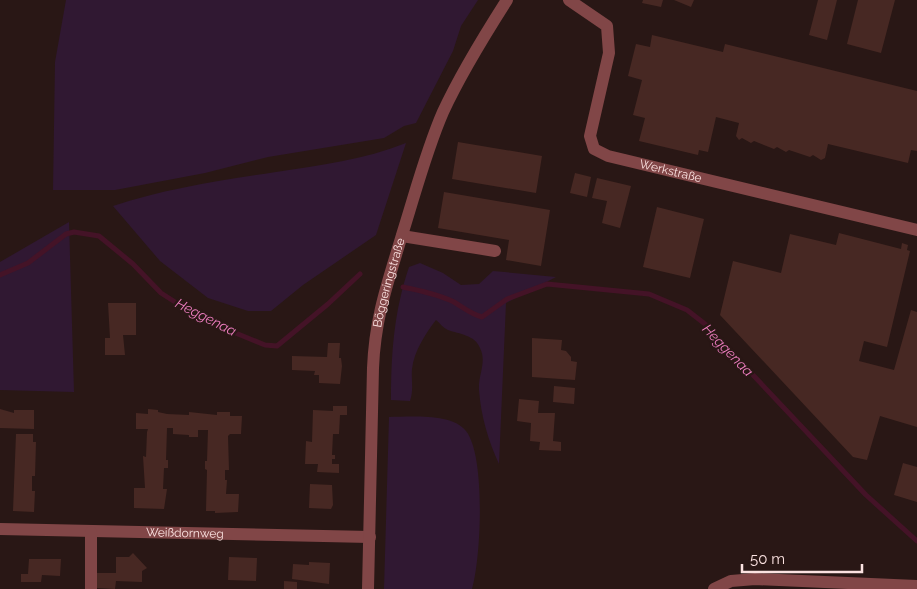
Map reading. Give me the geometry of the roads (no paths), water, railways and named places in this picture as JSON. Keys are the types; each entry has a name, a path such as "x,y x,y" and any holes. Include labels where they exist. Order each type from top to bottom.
{"street":[{"name":"Böggeringstraße","path":"368,589 375,334 380,308 443,113 471,57 507,0"},
{"name":"Werkstraße","path":"569,0 607,26 609,53 590,136 594,149 608,156 917,230"},
{"path":"402,236 494,251"},
{"name":"Weißdornweg","path":"0,529 370,537"},
{"path":"91,532 91,589"},
{"path":"714,589 731,581 755,579 917,586"}],"waterway":[{"name":"Heggenaa","path":"0,275 28,263 66,234 74,232 99,236 133,264 161,293 175,302 216,325 265,345 277,346 328,304 360,274"},
{"name":"Heggenaa","path":"403,287 442,297 482,317 507,299 547,284 649,294 687,310 705,324 866,495 917,541"}]}
